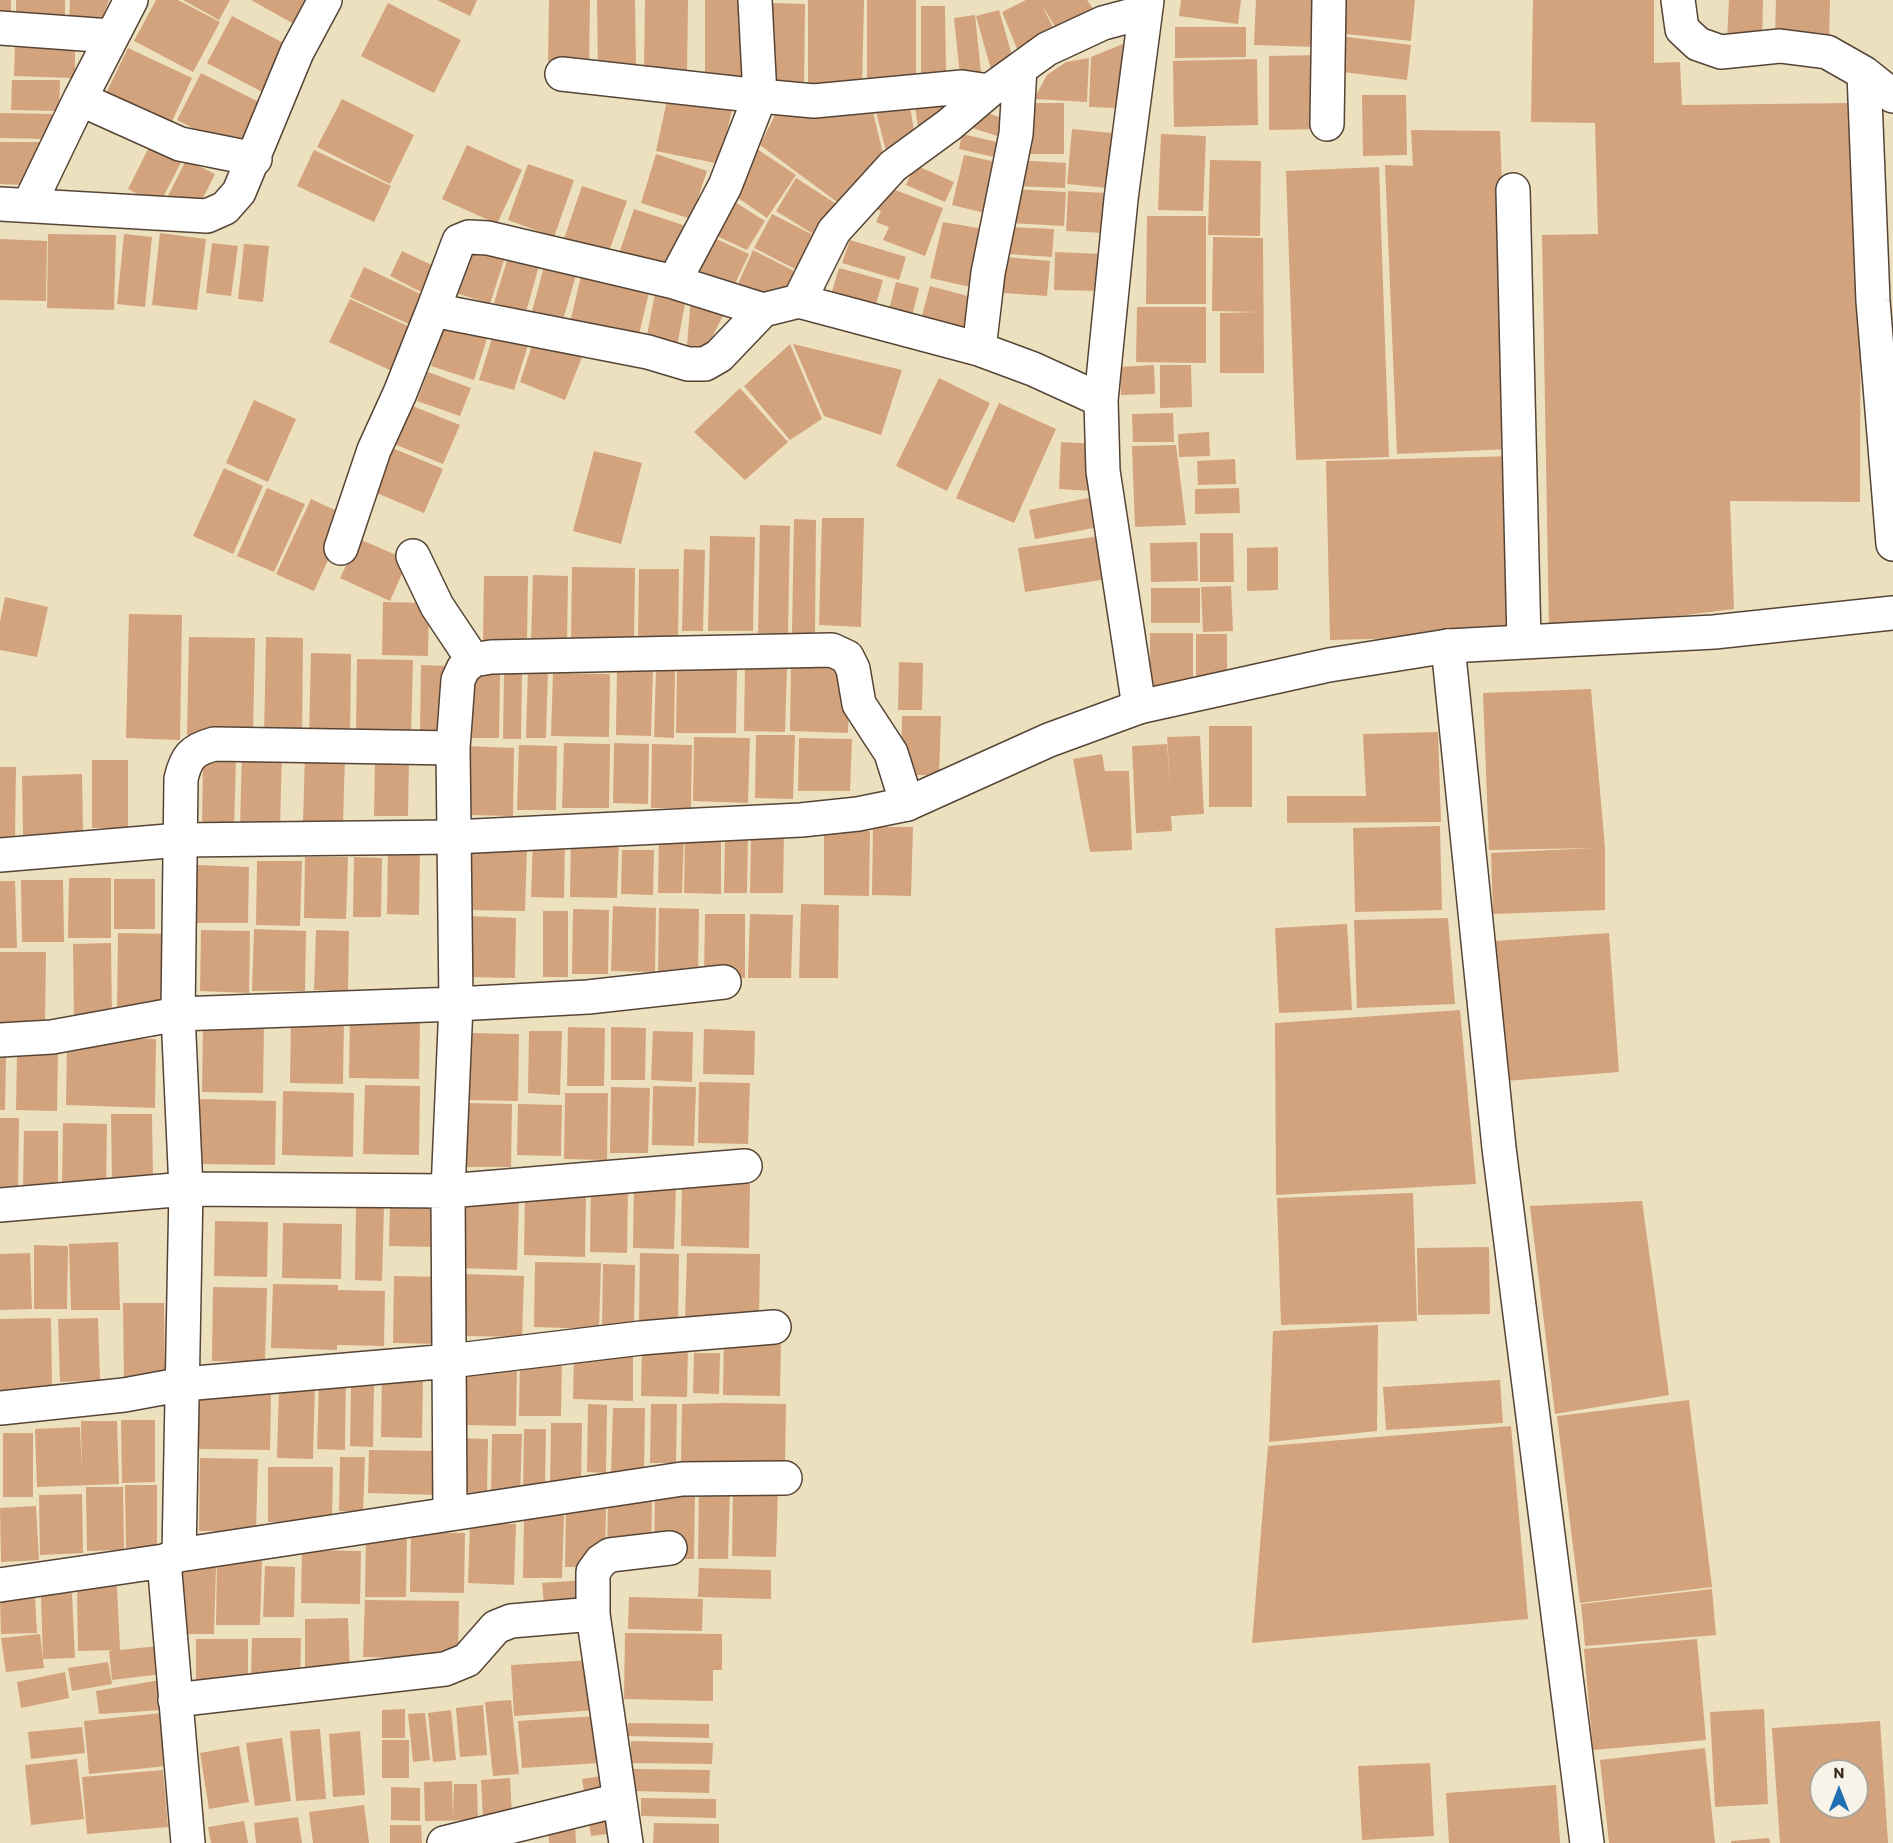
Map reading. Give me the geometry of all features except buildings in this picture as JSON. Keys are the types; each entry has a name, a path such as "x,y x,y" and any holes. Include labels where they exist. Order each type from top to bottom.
{"street":[{"path":"131,0 80,99 15,205 207,216 225,208 239,192 255,159 297,52 325,0"},
{"path":"675,282 725,186 760,96 755,0"},
{"path":"1328,123 1329,0"},
{"path":"1678,0 1682,29 1698,44 1721,52 1780,46 1827,52 1864,73 1893,96"},
{"path":"799,301 834,231 893,166 949,125 988,91 1047,49 1102,23 1146,6 1101,400 1103,471 1139,707"},
{"path":"0,28 111,36"},
{"path":"980,349 988,273 1016,134 1020,69"},
{"path":"1864,73 1873,301 1893,544"},
{"path":"562,74 814,101 962,87 988,91"},
{"path":"80,99 180,144 255,159"},
{"path":"1513,190 1524,641"},
{"path":"341,548 374,450 400,393 454,251 459,241 469,237 488,238 675,282 763,310 799,301 980,349 1033,369 1101,400"},
{"path":"433,310 648,352 688,364 705,364 719,356 763,310"},
{"path":"413,556 437,606 473,660"},
{"path":"0,855 180,840 454,837 858,814 907,804 1048,740 1139,707 1329,665 1448,646 1714,632 1893,613"},
{"path":"1448,646 1499,1148 1587,1843"},
{"path":"450,1514 448,1191 456,1004 453,748 458,680 464,669 473,660 592,654 750,654 831,650 840,652 847,657 853,669 859,704 891,753 907,804"},
{"path":"189,1843 176,1700 172,1558 184,1384 186,1189 178,1014 181,779 185,760 195,749 214,744 453,748"},
{"path":"0,1040 52,1037 178,1014 588,997 724,982"},
{"path":"0,1205 186,1189 448,1191 745,1166"},
{"path":"0,1407 124,1395 184,1384 450,1361 640,1338 774,1327"},
{"path":"0,1585 682,1479 785,1478"},
{"path":"626,1843 593,1614 593,1572 600,1561 610,1555 670,1548"},
{"path":"176,1700 445,1669 466,1660 496,1627 511,1621 593,1614"},
{"path":"444,1843 619,1800"}]}
